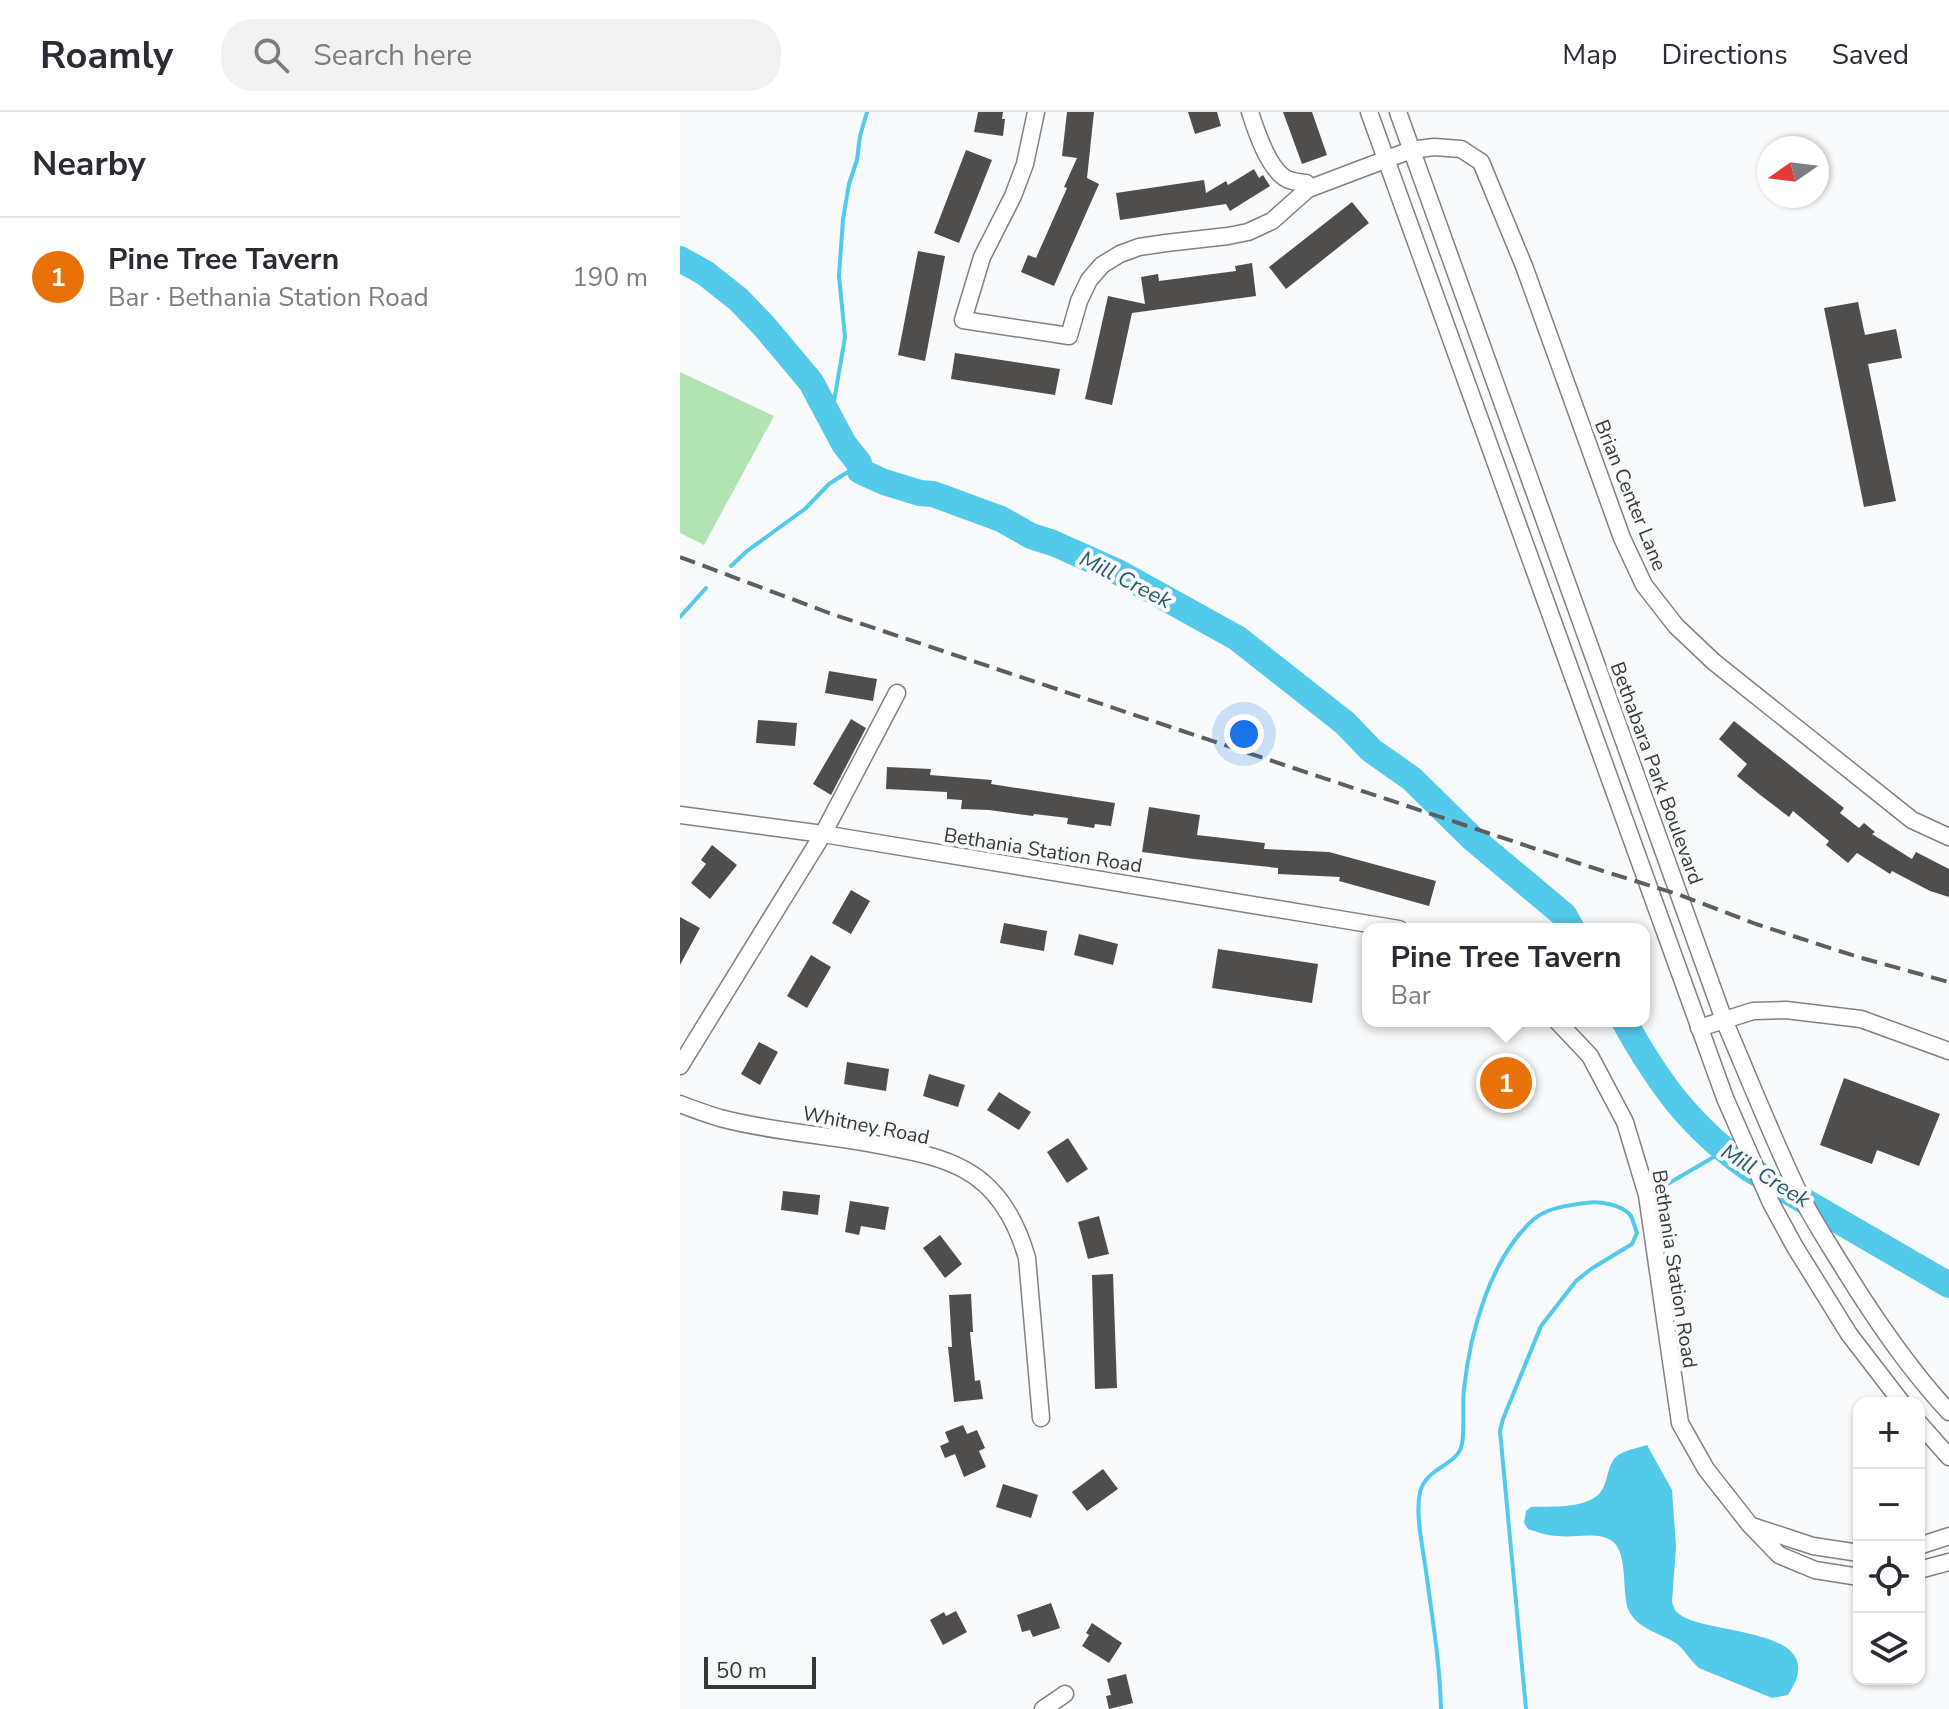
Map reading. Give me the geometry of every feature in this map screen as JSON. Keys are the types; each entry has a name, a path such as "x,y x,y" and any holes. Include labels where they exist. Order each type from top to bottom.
{"street":[{"path":"1036,112 1025,164 1013,196 982,257 963,320 1069,336 1079,301 1089,280 1102,265 1139,247 1228,236 1261,228 1308,189 1306,183 1281,175 1269,158 1250,112"},
{"path":"1369,112 1725,1098 1771,1203 1849,1334 1897,1397"},
{"name":"Bethabara Park Boulevard","path":"1398,112 1724,1020 1764,1115 1798,1191 1875,1319 1949,1412"},
{"name":"Brian Center Lane","path":"1308,189 1411,150 1434,147 1461,149 1481,162 1524,266 1622,538 1644,585 1676,626 1714,662 1912,820 1949,837"},
{"path":"680,1066 823,834 897,693"},
{"name":"Bethania Station Road","path":"680,815 823,834 1363,923"},
{"path":"1699,1028 1753,1011 1786,1010 1861,1019 1949,1051"},
{"name":"Bethania Station Road","path":"1563,1027 1590,1056 1625,1122 1647,1195 1680,1423 1706,1469 1750,1525 1779,1555 1815,1570 1853,1576"},
{"name":"Whitney Road","path":"680,1104 732,1121 867,1142 921,1154 957,1166 982,1182 997,1197 1022,1238 1027,1258 1041,1418"},
{"path":"1925,1430 1949,1457"},
{"path":"1750,1525 1813,1546 1853,1552"},
{"path":"1925,1544 1949,1536"},
{"path":"1925,1568 1949,1562"},
{"path":"1043,1709 1065,1694"}],"green space":[{"path":"680,372 774,416 704,545 680,533"}],"water":[{"path":"1647,1445 1672,1490 1676,1547 1672,1602 1675,1610 1690,1620 1769,1639 1785,1647 1796,1657 1798,1672 1788,1695 1772,1698 1699,1668 1678,1645 1637,1622 1627,1604 1621,1555 1612,1541 1593,1536 1546,1535 1528,1529 1524,1523 1526,1511 1531,1507 1583,1503 1598,1495 1613,1460 1627,1451"}],"building":[{"path":"978,112 1003,112 1003,136 974,132"},
{"path":"1067,112 1094,112 1087,178 1099,184 1054,286 1021,272 1028,255 1036,258 1077,158 1062,156"},
{"path":"1188,112 1217,112 1221,126 1195,134"},
{"path":"1283,112 1312,112 1327,155 1302,164"},
{"path":"966,150 992,160 959,243 934,233"},
{"path":"1254,169 1259,178 1263,175 1270,186 1230,211 1226,204 1120,220 1116,193 1204,180 1206,193 1226,181 1228,185"},
{"path":"1352,202 1369,223 1286,289 1269,267"},
{"path":"918,251 945,256 925,361 898,355"},
{"path":"1252,263 1256,296 1132,313 1112,405 1085,399 1108,296 1145,304 1141,277 1158,274 1159,281 1236,271 1235,266"},
{"path":"1858,302 1865,335 1896,329 1902,358 1868,364 1896,501 1864,507 1824,308"},
{"path":"955,353 1060,369 1055,395 951,379"},
{"path":"829,671 877,679 873,701 825,693"},
{"path":"851,719 866,728 831,795 813,784"},
{"path":"758,720 797,723 795,746 756,743"},
{"path":"1734,721 1844,808 1840,813 1859,828 1864,823 1875,832 1872,834 1912,859 1916,852 1949,869 1949,897 1930,891 1892,871 1890,874 1857,853 1848,863 1826,845 1829,841 1793,811 1789,817 1737,776 1747,764 1719,739"},
{"path":"887,767 931,769 930,775 992,780 991,784 1115,803 1111,826 1095,824 1094,828 1067,824 1068,818 961,809 962,800 947,799 947,792 886,789"},
{"path":"1149,807 1200,815 1197,835 1265,843 1264,849 1329,852 1436,881 1429,906 1339,881 1340,877 1278,874 1278,868 1142,852"},
{"path":"712,845 737,865 710,899 691,883 706,864 701,860"},
{"path":"851,890 870,901 851,934 832,923"},
{"path":"680,917 700,928 680,965"},
{"path":"1004,923 1047,931 1044,951 1000,943"},
{"path":"1079,934 1118,944 1113,965 1074,955"},
{"path":"1218,949 1318,964 1312,1003 1212,988"},
{"path":"811,955 831,967 807,1008 787,996"},
{"path":"759,1042 778,1052 760,1085 741,1074"},
{"path":"847,1062 889,1069 886,1091 844,1084"},
{"path":"1499,1065 1531,1077 1527,1095 1517,1092 1516,1099 1494,1093 1493,1097 1479,1093 1485,1066 1498,1069"},
{"path":"929,1074 965,1085 958,1107 923,1096"},
{"path":"1844,1078 1940,1114 1919,1166 1877,1150 1872,1164 1820,1145"},
{"path":"999,1092 1031,1112 1019,1130 987,1110"},
{"path":"1068,1138 1088,1169 1067,1183 1047,1152"},
{"path":"783,1191 820,1195 818,1215 781,1210"},
{"path":"850,1201 889,1207 885,1230 861,1226 859,1235 845,1232"},
{"path":"1099,1216 1109,1254 1088,1259 1078,1222"},
{"path":"940,1235 962,1264 945,1278 923,1248"},
{"path":"1113,1274 1117,1388 1095,1389 1092,1275"},
{"path":"971,1294 973,1332 970,1332 975,1381 980,1380 983,1399 954,1402 948,1347 952,1347 949,1295"},
{"path":"963,1425 967,1434 977,1430 985,1448 979,1451 986,1467 964,1477 955,1454 945,1458 940,1446 949,1442 945,1432"},
{"path":"1103,1469 1118,1489 1087,1511 1072,1492"},
{"path":"1003,1484 1038,1495 1031,1518 996,1507"},
{"path":"1051,1603 1060,1628 1033,1637 1030,1630 1022,1632 1017,1615"},
{"path":"956,1611 967,1632 943,1645 930,1620 944,1612 946,1616"},
{"path":"1092,1623 1122,1643 1109,1663 1082,1646"},
{"path":"1126,1674 1133,1703 1109,1709 1106,1696 1111,1695 1107,1679"}],"waterway":[{"path":"831,419 845,337 839,276 843,219 867,112"},
{"name":"Mill Creek","path":"680,259 705,273 738,299 764,326 811,382 844,444 859,463 860,471 884,482 933,494 1001,519 1031,536 1118,572 1237,638 1345,723 1371,750 1412,779 1472,838 1564,915 1569,923"},
{"path":"731,566 805,509 829,484 846,473 860,471"},
{"path":"680,617 706,588"},
{"name":"Mill Creek","path":"1628,1027 1678,1103 1730,1154 1751,1170 1949,1285"},
{"path":"1659,1189 1724,1151"},
{"path":"1441,1709 1419,1521 1420,1492 1429,1477 1455,1457 1462,1444 1464,1389 1471,1344 1485,1298 1505,1254 1534,1219 1545,1212 1591,1202 1604,1203 1616,1206 1631,1216 1637,1233 1632,1244 1576,1281 1541,1326 1500,1431 1526,1709"}],"railway":[{"path":"680,557 829,613 1680,895 1756,924 1949,982"}],"place":[{"name":"Pine Tree Tavern","path":"1506,1083"}]}
